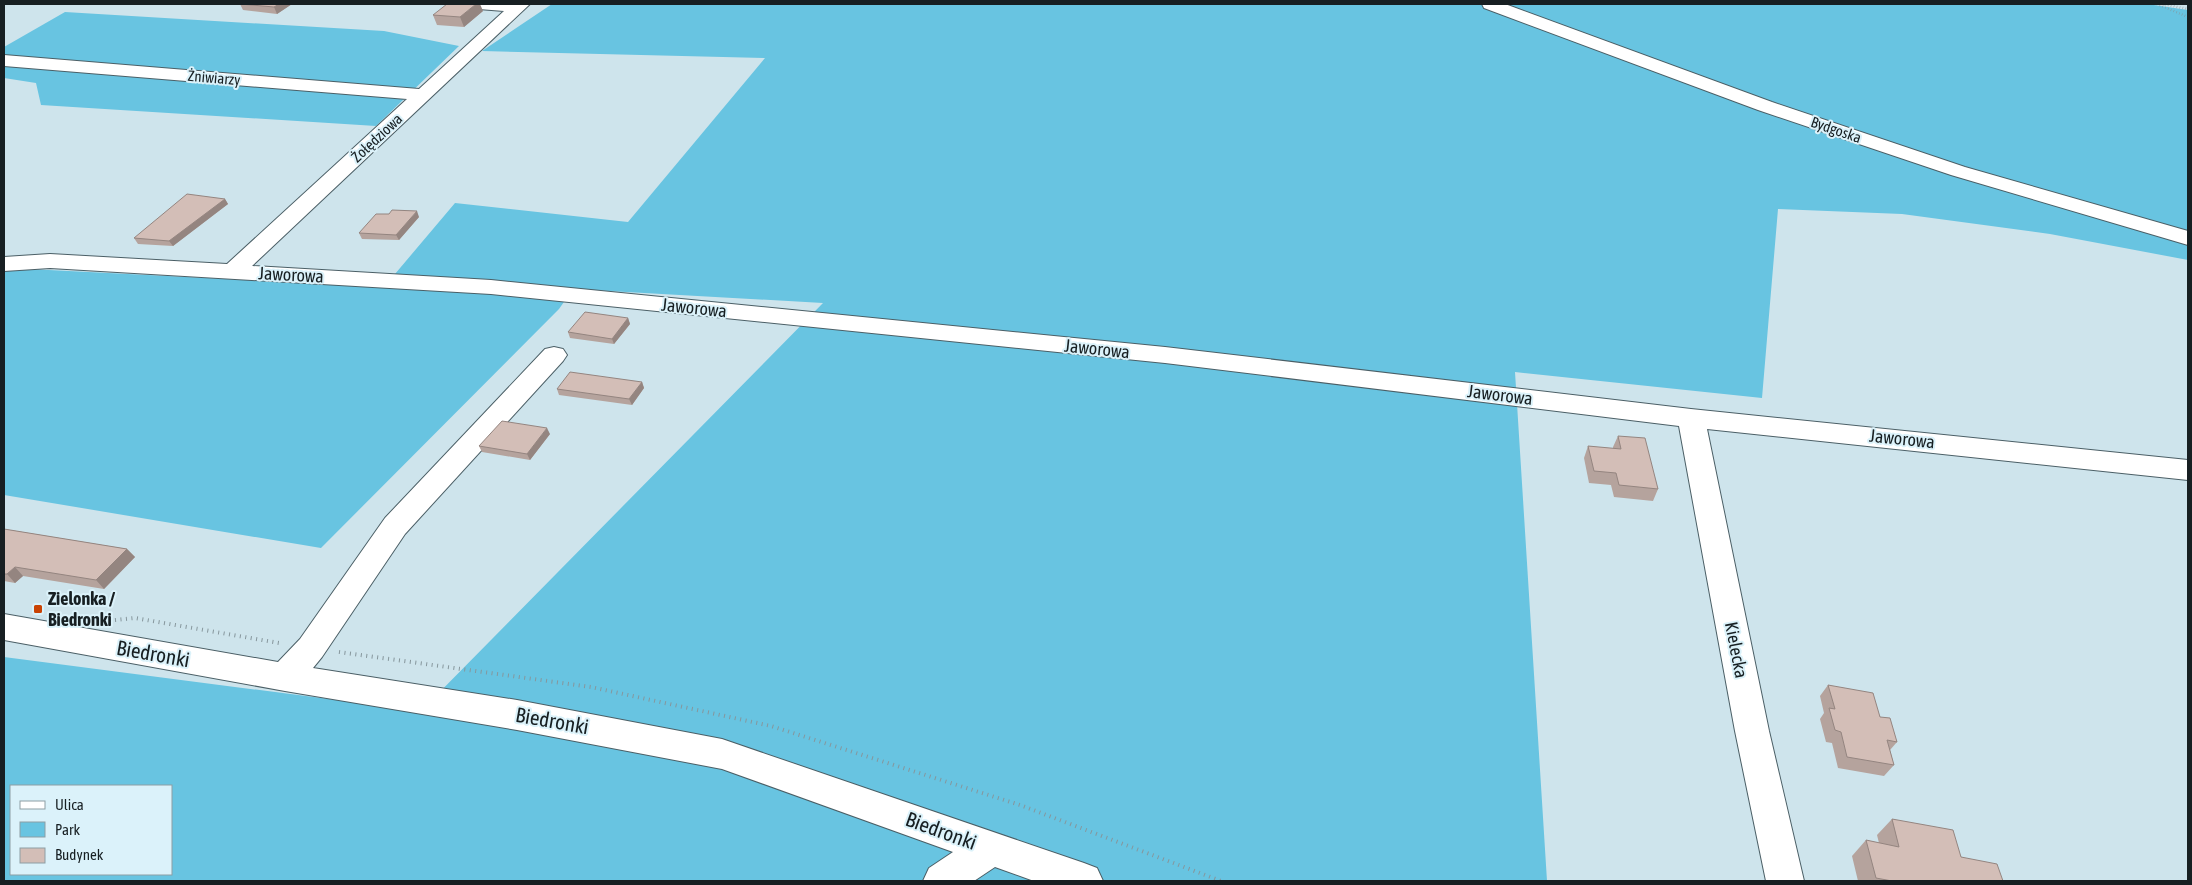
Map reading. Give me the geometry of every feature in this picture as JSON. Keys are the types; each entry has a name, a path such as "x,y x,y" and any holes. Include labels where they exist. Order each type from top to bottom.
{"street":[{"path":"472,4 520,5"},
{"name":"Bydgoska","path":"1490,4 1765,106 1949,168 2188,238"},
{"name":"Żołędziowa","path":"232,272 520,5"},
{"name":"Żniwiarzy","path":"4,60 423,95"},
{"name":"Jaworowa","path":"4,264 50,261 501,288 1165,355 1691,418 2188,470"},
{"path":"285,677 311,648 395,526 554,355"},
{"name":"Kielecka","path":"1691,418 1752,731 1785,881"},
{"name":"Biedronki","path":"4,627 285,677 544,720 722,754 1084,881"},
{"path":"942,881 990,849"}],"path":[{"path":"2158,4 2188,9"},
{"path":"2158,4 2188,17"}],"green space":[{"path":"552,4 2147,4 2188,10 2188,260 2050,234 1902,214 1778,209 1762,398 1515,372 1547,881 4,881 4,657 421,711 823,303 573,289 559,309 321,548 4,495 4,271 29,269 384,287 455,203 628,222 765,58 482,51"},
{"path":"65,12 384,31 459,46 376,126 41,105 36,83 4,78 4,47"}],"building":[{"path":"240,4 279,4 274,7"},
{"path":"447,4 476,4 460,17 433,15"},
{"path":"187,194 225,199 169,241 134,238"},
{"path":"392,210 417,211 396,235 359,233 376,214 389,214"},
{"path":"585,312 628,318 612,339 568,332"},
{"path":"570,372 642,382 629,399 557,389"},
{"path":"502,421 547,428 527,454 479,446"},
{"path":"1618,436 1645,438 1658,489 1619,485 1616,473 1594,471 1588,446 1621,449"},
{"path":"4,529 127,549 96,580 15,567 7,574 4,574"},
{"path":"1828,685 1873,693 1880,717 1890,718 1897,742 1887,740 1894,765 1847,757 1841,732 1835,730 1829,708 1835,709"},
{"path":"1892,819 1953,830 1961,857 1997,864 2003,881 1892,881 1876,878 1866,840 1899,847"}],"place":[{"name":"Zielonka / Biedronki","path":"38,609"}]}
